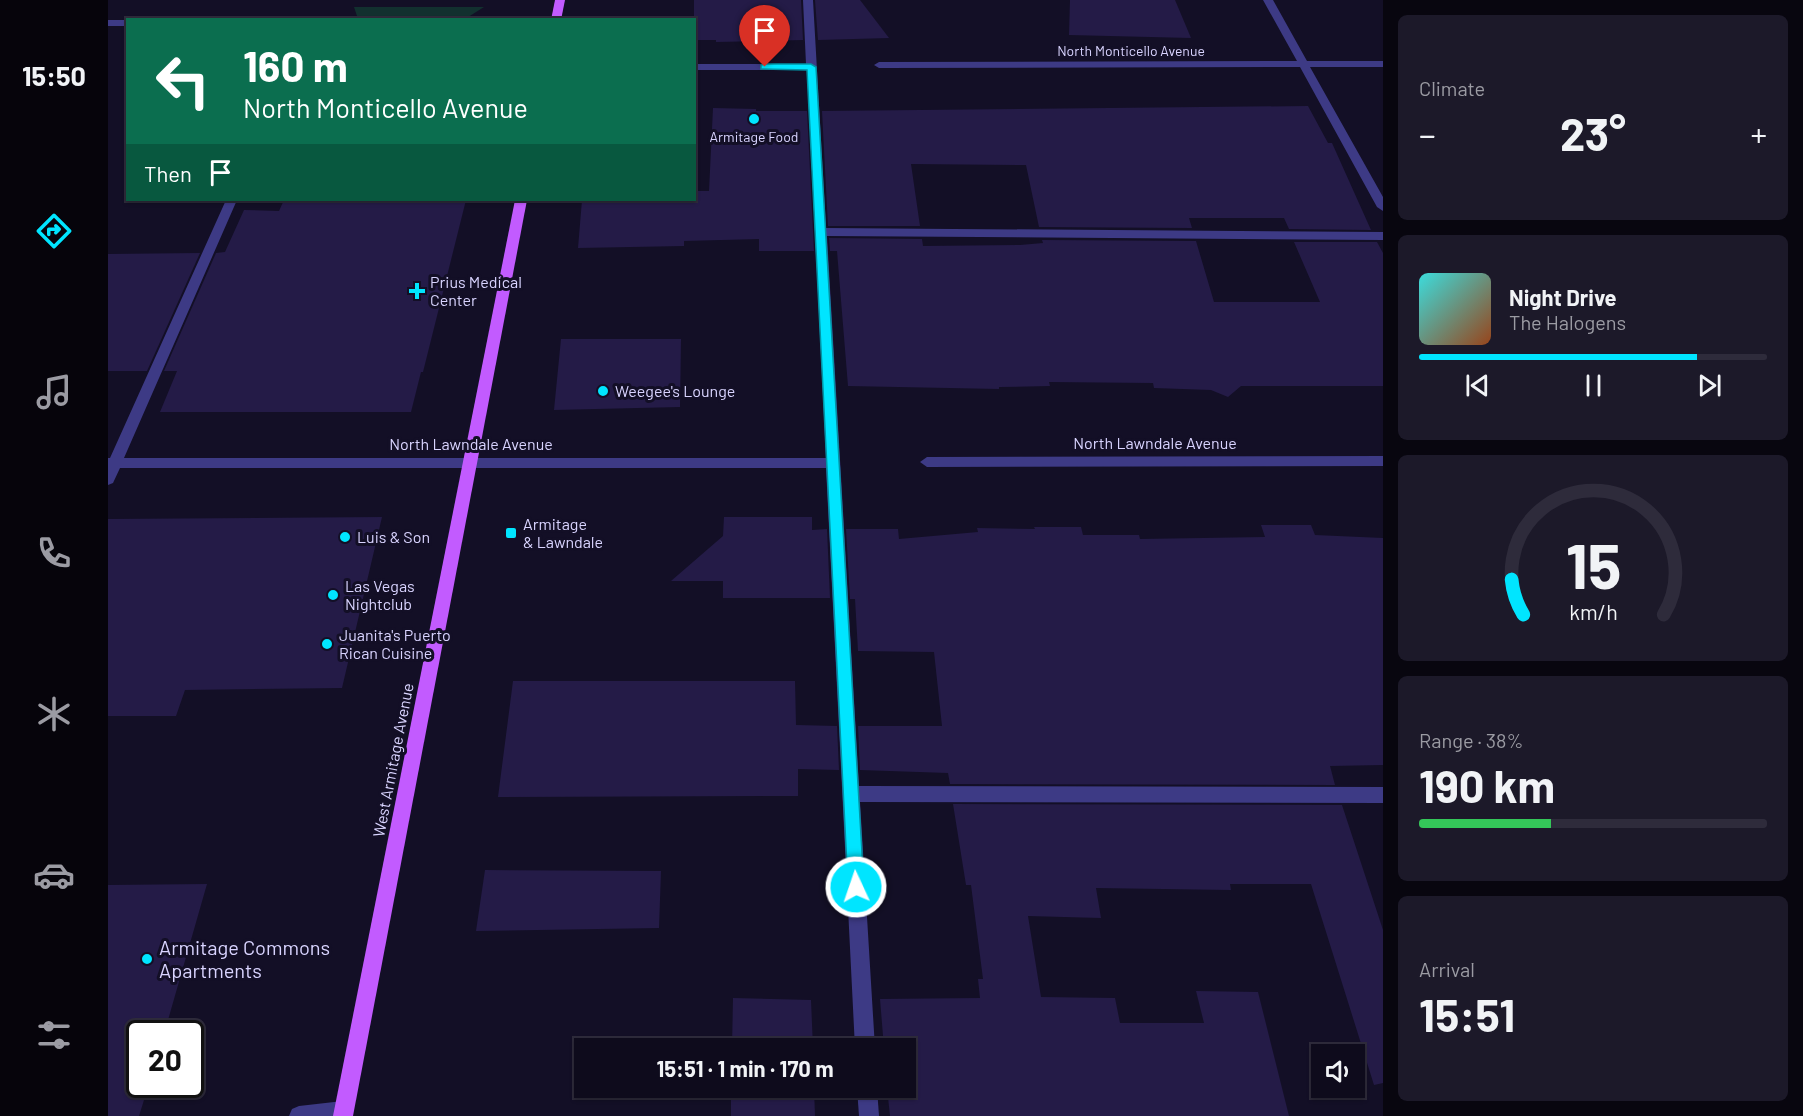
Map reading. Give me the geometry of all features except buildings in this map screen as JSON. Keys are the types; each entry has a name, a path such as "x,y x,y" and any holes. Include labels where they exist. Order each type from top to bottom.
{"main road":[{"path":"556,18 560,0"},
{"name":"West Armitage Avenue","path":"343,1114 521,201"}],"street":[{"path":"808,0 864,1038"},
{"path":"1268,0 1383,207"},
{"path":"108,23 126,23"},
{"name":"North Monticello Avenue","path":"879,65 1383,64"},
{"path":"696,67 811,67"},
{"path":"108,479 112,463 231,201"},
{"path":"820,232 1383,236"},
{"name":"North Lawndale Avenue","path":"927,462 1383,461"},
{"name":"North Lawndale Avenue","path":"112,463 833,463"},
{"path":"851,794 1383,795"},
{"path":"868,1098 869,1116"},
{"path":"299,1116 343,1114"}],"green space":[{"path":"354,7 484,7 467,18 358,18"}],"place":[{"name":"Armitage Food","path":"754,119"},
{"name":"Prius Medical Center","path":"417,291"},
{"name":"Weegee's Lounge","path":"603,391"},
{"name":"Armitage & Lawndale","path":"511,533"},
{"name":"Luis & Son","path":"345,537"},
{"name":"Las Vegas Nightclub","path":"333,595"},
{"name":"Juanita's Puerto Rican Cuisine","path":"327,644"},
{"name":"Armitage Commons Apartments","path":"147,959"}],"route":[{"path":"765,67 811,67 856,887"}]}
